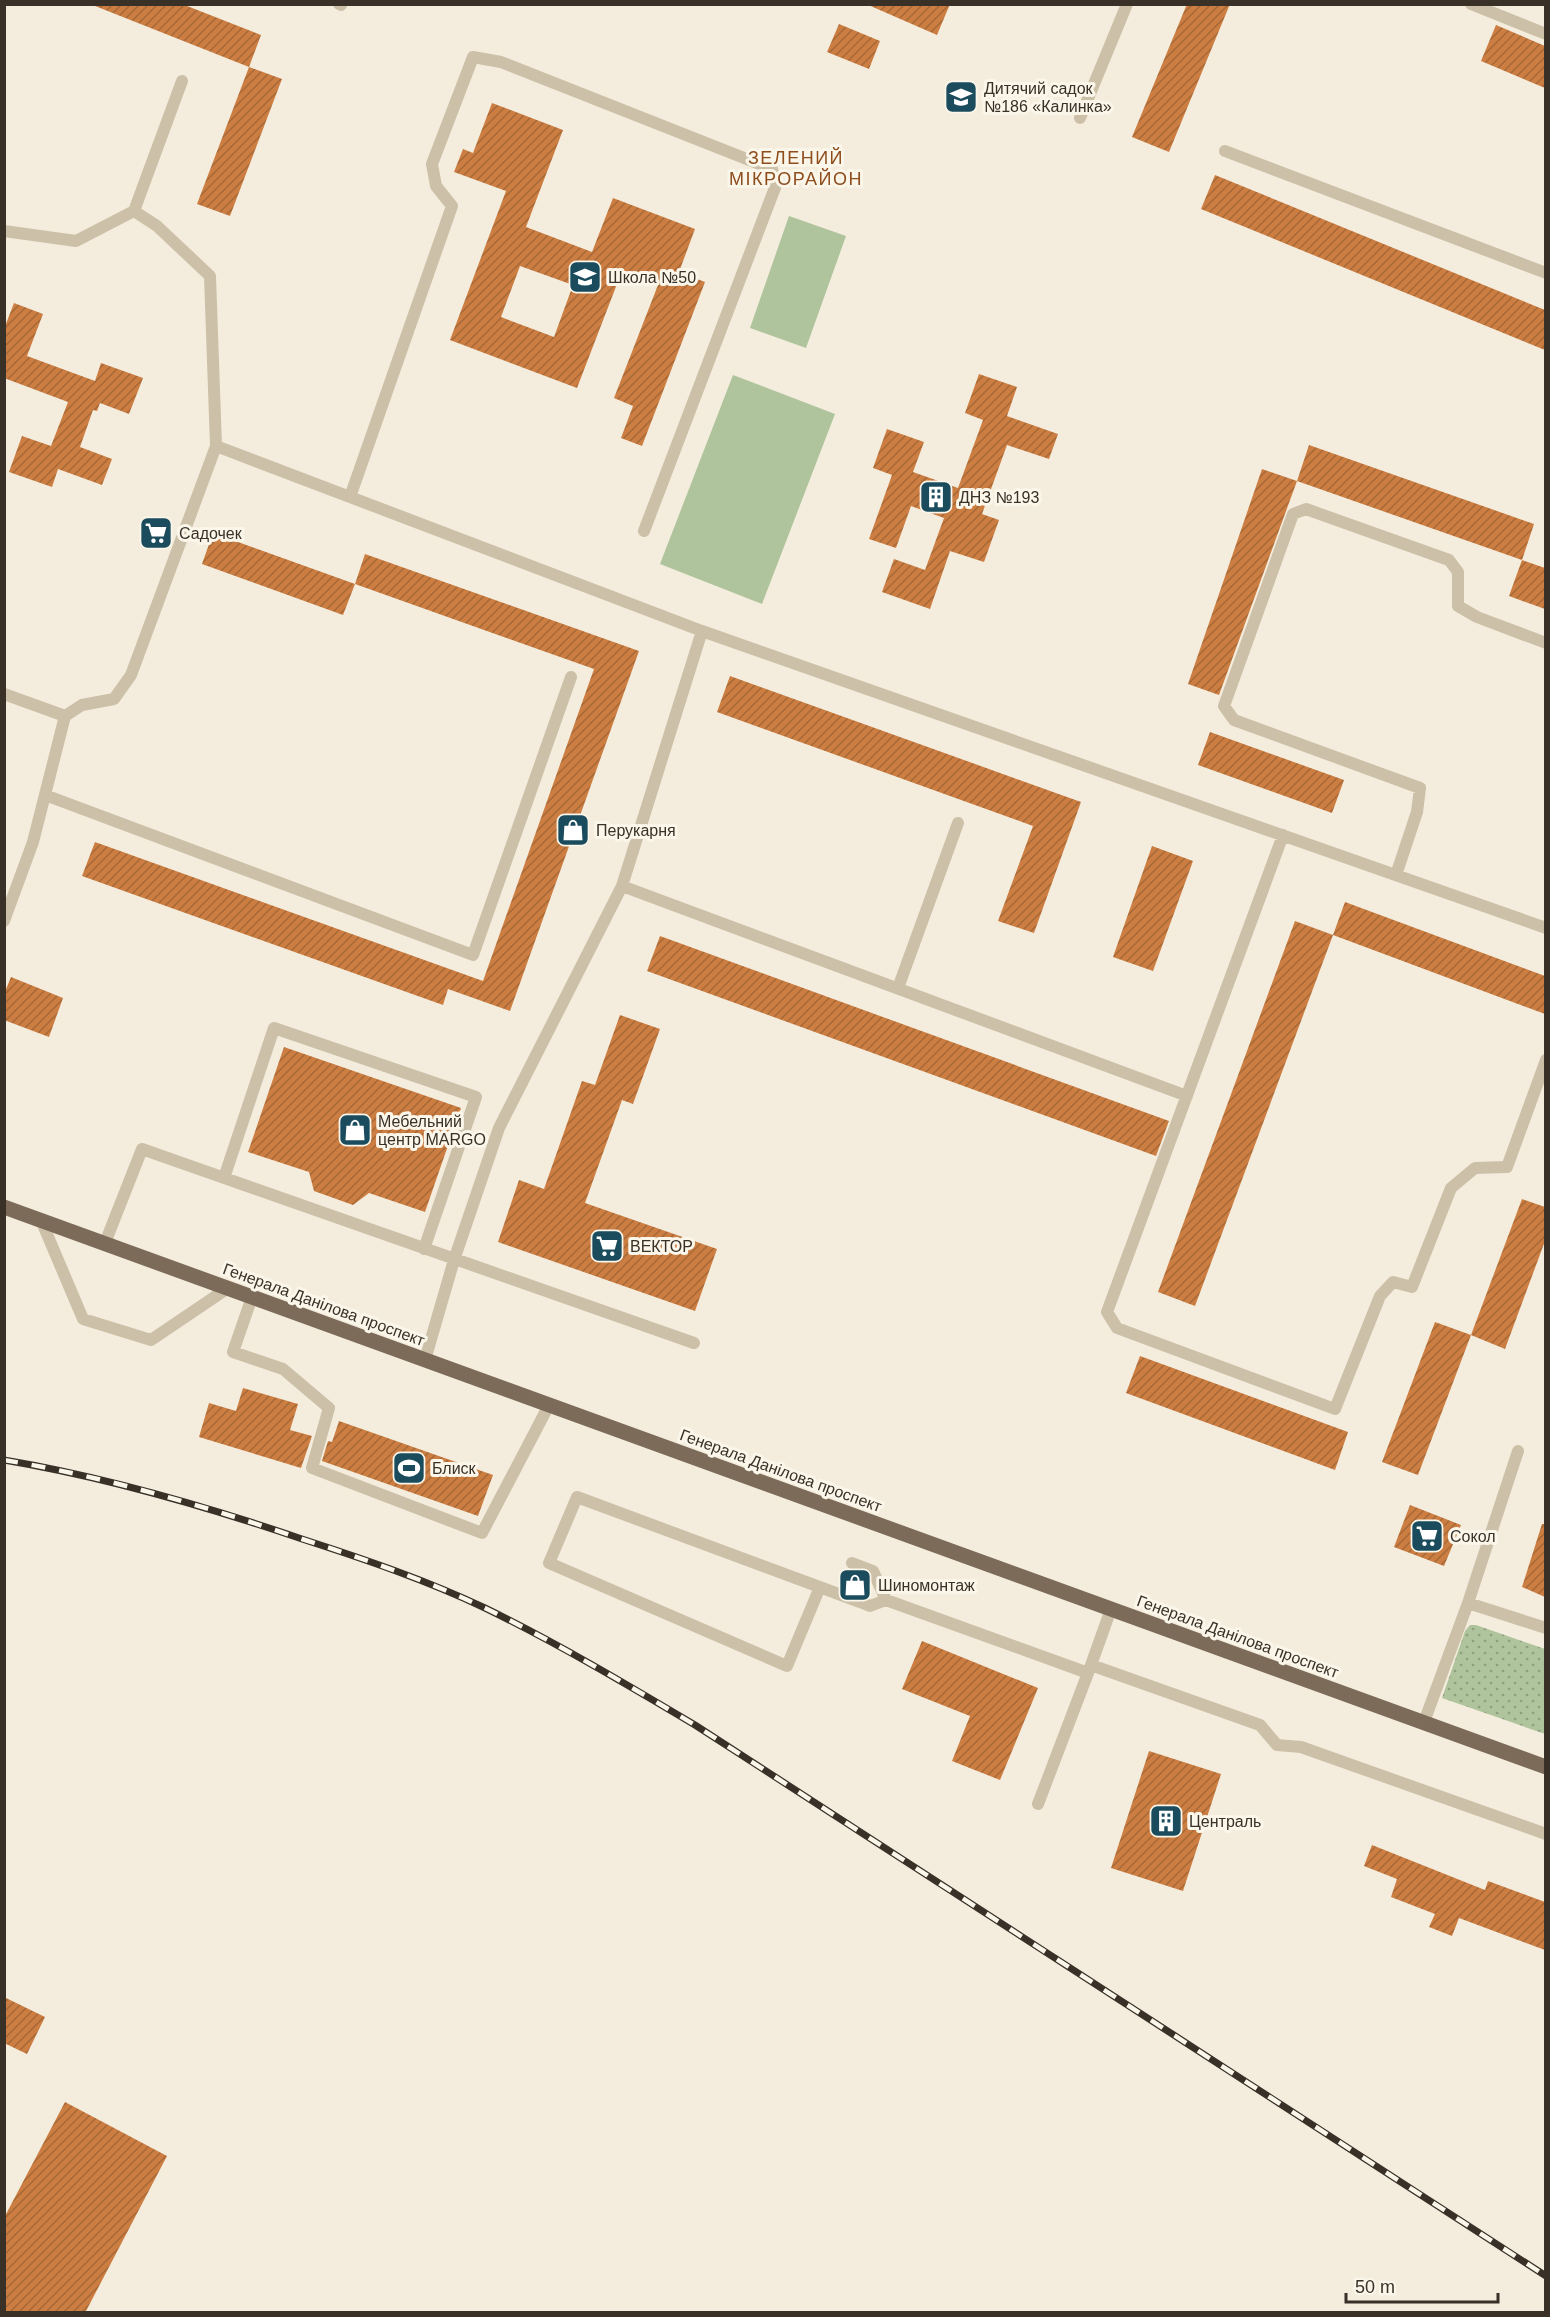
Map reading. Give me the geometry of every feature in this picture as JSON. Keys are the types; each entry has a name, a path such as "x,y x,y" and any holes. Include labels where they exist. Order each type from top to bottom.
{"main road":[{"name":"Генерала Данілова проспект","path":"4,1207 1545,1767"}],"lane":[{"path":"1080,118 1126,4"},
{"path":"1471,4 1545,34"},
{"path":"350,497 452,206 436,186 432,164 473,57 501,62 772,169 776,185 644,531"},
{"path":"4,231 76,241 134,211 182,81"},
{"path":"1225,151 1545,273"},
{"path":"4,921 33,842 65,716 82,705 114,699 131,675 216,446 210,276 157,226 134,211"},
{"path":"216,446 702,631 1545,928"},
{"path":"1396,875 1417,812 1420,788 1234,720 1224,706 1293,514 1306,509 1449,560 1458,572 1458,606 1477,617 1545,643"},
{"path":"425,1360 454,1260 499,1128 622,886 702,631"},
{"path":"45,795 473,955 571,677"},
{"path":"4,694 65,716"},
{"path":"898,988 958,823"},
{"path":"1283,836 1107,1312 1117,1328 1335,1408 1380,1296 1393,1282 1412,1287 1451,1188 1475,1168 1507,1167 1545,1060"},
{"path":"622,886 1187,1096"},
{"path":"224,1178 274,1028 476,1097 424,1249"},
{"path":"105,1243 142,1149 694,1343"},
{"path":"41,1220 83,1318 151,1340 228,1288"},
{"path":"252,1297 233,1352 283,1369 329,1408 312,1468 483,1533 549,1405"},
{"path":"1424,1722 1468,1603 1518,1451"},
{"path":"820,1587 787,1666 549,1563 577,1497 820,1587 870,1606 886,1600 1260,1725 1277,1745 1301,1747 1545,1834"},
{"path":"852,1563 873,1571 886,1600"},
{"path":"1468,1603 1545,1628"},
{"path":"1038,1804 1111,1609"}],"green space":[{"path":"789,216 846,236 806,348 750,328"},
{"path":"733,375 835,414 762,604 660,564"},
{"path":"1470,1625 1476,1625 1545,1649 1545,1734 1442,1698 1465,1631"}],"building":[{"path":"90,4 182,4 261,35 249,67"},
{"path":"866,4 950,4 937,35"},
{"path":"1187,4 1230,4 1169,152 1132,137"},
{"path":"839,24 880,41 869,69 827,52"},
{"path":"1496,25 1545,46 1545,88 1481,61"},
{"path":"249,67 282,79 230,216 197,204"},
{"name":"Школа №50","path":"492,103 563,130 526,227 592,252 613,198 695,229 679,272 705,282 642,446 621,438 633,406 614,398 658,285 622,271 577,388 450,340 506,191 454,172 463,149 473,153","holes":["520,266 573,285 554,337 501,317"]},
{"path":"1215,175 1545,310 1545,350 1201,209"},
{"path":"14,303 43,314 27,356 95,381 101,363 143,378 129,414 100,403 97,411 93,410 80,447 112,459 102,485 58,469 52,487 9,472 22,436 51,446 68,402 4,378 4,329"},
{"name":"ДНЗ №193","path":"979,374 1017,387 1007,416 1058,434 1049,459 1007,445 982,514 999,520 984,562 950,551 930,609 882,592 894,559 925,570 944,518 911,506 896,548 869,539 892,475 873,468 887,429 924,442 913,472 958,488 983,420 965,413"},
{"path":"1309,445 1534,524 1522,560 1297,481"},
{"path":"1262,469 1297,481 1219,695 1188,684"},
{"path":"213,533 355,584 343,615 202,564"},
{"path":"365,554 639,651 510,1011 448,989 443,1005 82,876 95,842 483,981 594,669 355,584"},
{"path":"1522,560 1545,568 1545,609 1509,596"},
{"path":"730,676 1081,802 1034,933 998,921 1033,826 717,712"},
{"path":"1210,732 1344,780 1332,813 1198,765"},
{"path":"1152,846 1193,861 1153,971 1113,957"},
{"path":"1345,902 1545,976 1545,1014 1333,935"},
{"path":"1295,921 1333,935 1195,1306 1158,1292"},
{"path":"660,936 1169,1121 1156,1156 647,971"},
{"path":"11,977 63,998 49,1037 4,1020 4,994"},
{"name":"ВЕКТОР","path":"620,1015 660,1029 633,1104 622,1100 585,1203 717,1249 695,1311 498,1242 519,1180 544,1189 582,1081 595,1085"},
{"name":"Мебельний центр MARGO","path":"284,1047 461,1108 425,1212 369,1193 353,1205 314,1191 309,1172 248,1152"},
{"path":"1522,1199 1545,1207 1545,1241 1505,1349 1471,1335"},
{"path":"1435,1322 1471,1335 1418,1475 1382,1462"},
{"path":"1140,1356 1348,1432 1335,1470 1126,1393"},
{"path":"243,1388 298,1404 290,1430 312,1436 301,1468 199,1437 209,1403 236,1411"},
{"name":"Блиск","path":"339,1421 493,1475 478,1516 322,1461 328,1441 332,1442"},
{"name":"Сокол","path":"1410,1505 1461,1525 1444,1566 1394,1547"},
{"path":"1542,1524 1545,1524 1545,1597 1522,1587"},
{"path":"922,1641 1038,1688 1000,1780 952,1761 970,1716 902,1689"},
{"name":"Централь","path":"1149,1751 1221,1774 1183,1891 1111,1868"},
{"path":"1372,1845 1485,1890 1488,1881 1545,1902 1545,1950 1459,1918 1452,1936 1429,1927 1435,1914 1391,1897 1397,1879 1364,1866"},
{"path":"4,1997 45,2017 27,2054 4,2043"},
{"path":"65,2102 167,2156 85,2313 4,2313 4,2218"}],"railway":[{"path":"4,1460 118,1484 266,1527 418,1579 485,1608 538,1635 695,1725 1546,2276"}],"place":[{"name":"Дитячий садок №186 «Калинка»","path":"961,97"},
{"name":"Школа №50","path":"585,277"},
{"name":"ДНЗ №193","path":"936,497"},
{"name":"Садочек","path":"156,533"},
{"name":"Перукарня","path":"573,830"},
{"name":"Мебельний центр MARGO","path":"355,1130"},
{"name":"ВЕКТОР","path":"607,1246"},
{"name":"Блиск","path":"409,1468"},
{"name":"Сокол","path":"1427,1536"},
{"name":"Шиномонтаж","path":"855,1585"},
{"name":"Централь","path":"1166,1821"}],"district":[{"name":"ЗЕЛЕНИЙ МІКРОРАЙОН","path":"796,168"}]}
